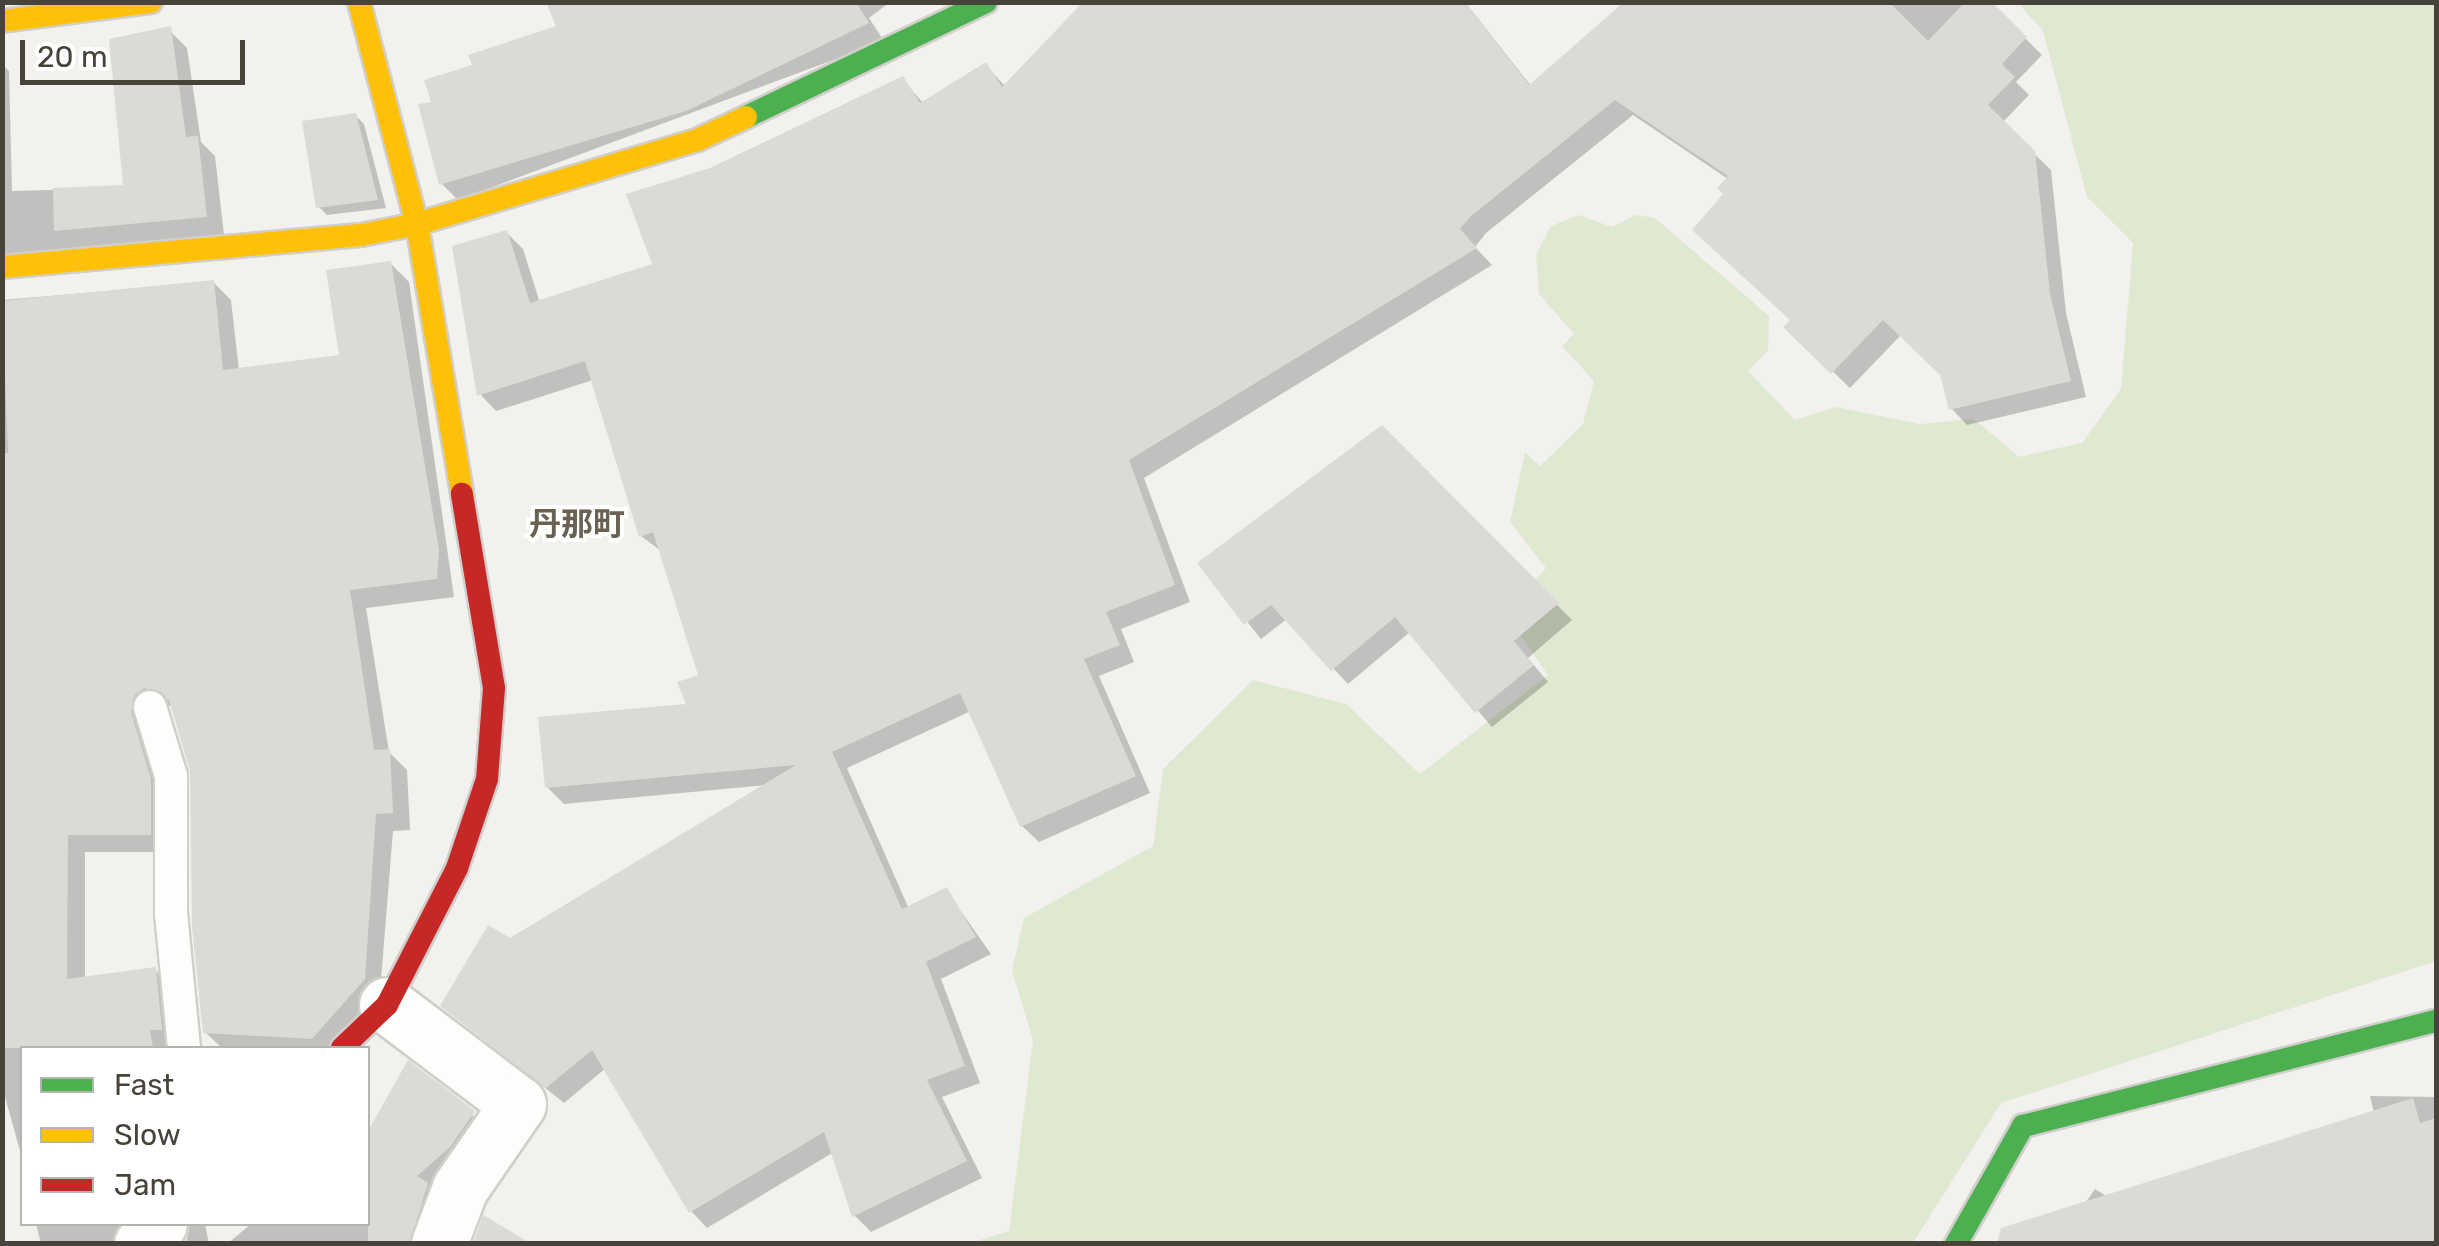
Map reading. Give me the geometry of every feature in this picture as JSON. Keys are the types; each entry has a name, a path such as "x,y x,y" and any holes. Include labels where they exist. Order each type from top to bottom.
{"street":[{"path":"2,21 151,2"},
{"path":"344,1046 386,1004 457,868 487,780 494,688 417,224 359,2"},
{"path":"2,267 417,224 697,140 986,2"},
{"path":"386,1004 518,1104 460,1188 439,1244"},
{"path":"1956,1244 2023,1126 2436,1021"}],"lane":[{"path":"150,707 172,776 172,913 184,1046"}],"green space":[{"path":"2018,3 2436,3 2436,961 2001,1103 1913,1243 967,1244 1009,1231 1033,1040 1012,971 1024,918 1153,846 1163,769 1253,680 1346,704 1420,774 1548,675 1505,613 1546,568 1510,522 1525,452 1540,466 1583,424 1594,381 1562,346 1574,334 1539,294 1536,255 1551,226 1579,215 1612,227 1636,215 1655,218 1769,316 1768,350 1748,371 1795,420 1836,407 1920,424 1974,419 2019,457 2082,443 2121,389 2133,243 2087,197 2043,31"}],"building":[{"path":"546,2 856,2 869,23 686,111 439,185 418,104 431,102 424,80 472,65 468,55 556,26"},
{"path":"1083,2 1465,2 1529,85 1624,2 1889,2 1928,41 1965,2 1992,2 2027,37 2002,64 2015,77 1988,105 2035,151 2050,294 2071,381 1949,410 1940,375 1883,320 1831,374 1783,327 1790,320 1692,230 1723,194 1717,188 1728,176 1615,100 1470,217 1460,229 1477,248 1129,460 1175,585 1106,612 1120,645 1084,659 1136,776 1020,827 960,693 832,752 902,909 947,887 976,937 926,962 965,1066 927,1080 967,1161 852,1217 824,1132 689,1213 592,1050 546,1088 440,1006 488,925 510,938 796,765 545,788 538,717 686,704 677,682 698,675 653,532 639,537 585,361 477,396 452,246 507,230 530,303 652,264 626,194 710,168 903,76 920,103 986,62 1002,87"},
{"path":"171,26 186,137 198,136 207,217 54,231 53,188 123,185 109,39"},
{"path":"356,113 378,200 316,208 302,121"},
{"path":"391,261 439,550 437,579 350,590 374,750 390,749 393,813 376,814 365,979 312,1039 203,1033 192,927 190,771 169,700 145,688 135,694 131,712 151,779 151,835 68,835 67,979 156,967 162,1030 150,1030 153,1046 2,1048 2,453 8,453 2,301 214,280 223,370 339,355 326,270"},
{"path":"1382,425 1559,603 1514,641 1534,665 1475,713 1395,617 1331,671 1271,605 1244,625 1197,563"},
{"path":"408,1060 475,1111 450,1147 417,1176 428,1183 409,1244 368,1244 370,1127"},
{"path":"2413,1098 2420,1123 2436,1118 2436,1244 1997,1244 2001,1228"},
{"path":"483,1215 532,1244 473,1244"}],"traffic: fast":[{"path":"746,117 986,2"},
{"path":"1956,1244 2023,1126 2436,1021"}],"traffic: slow":[{"path":"2,21 151,2"},
{"path":"359,2 417,224 462,494"},
{"path":"2,267 361,235 417,224 697,140 746,117"}],"traffic: jam":[{"path":"344,1046 387,1005 457,868 487,779 494,688 462,494"}],"district":[{"name":"丹那町","path":"577,524"}]}
